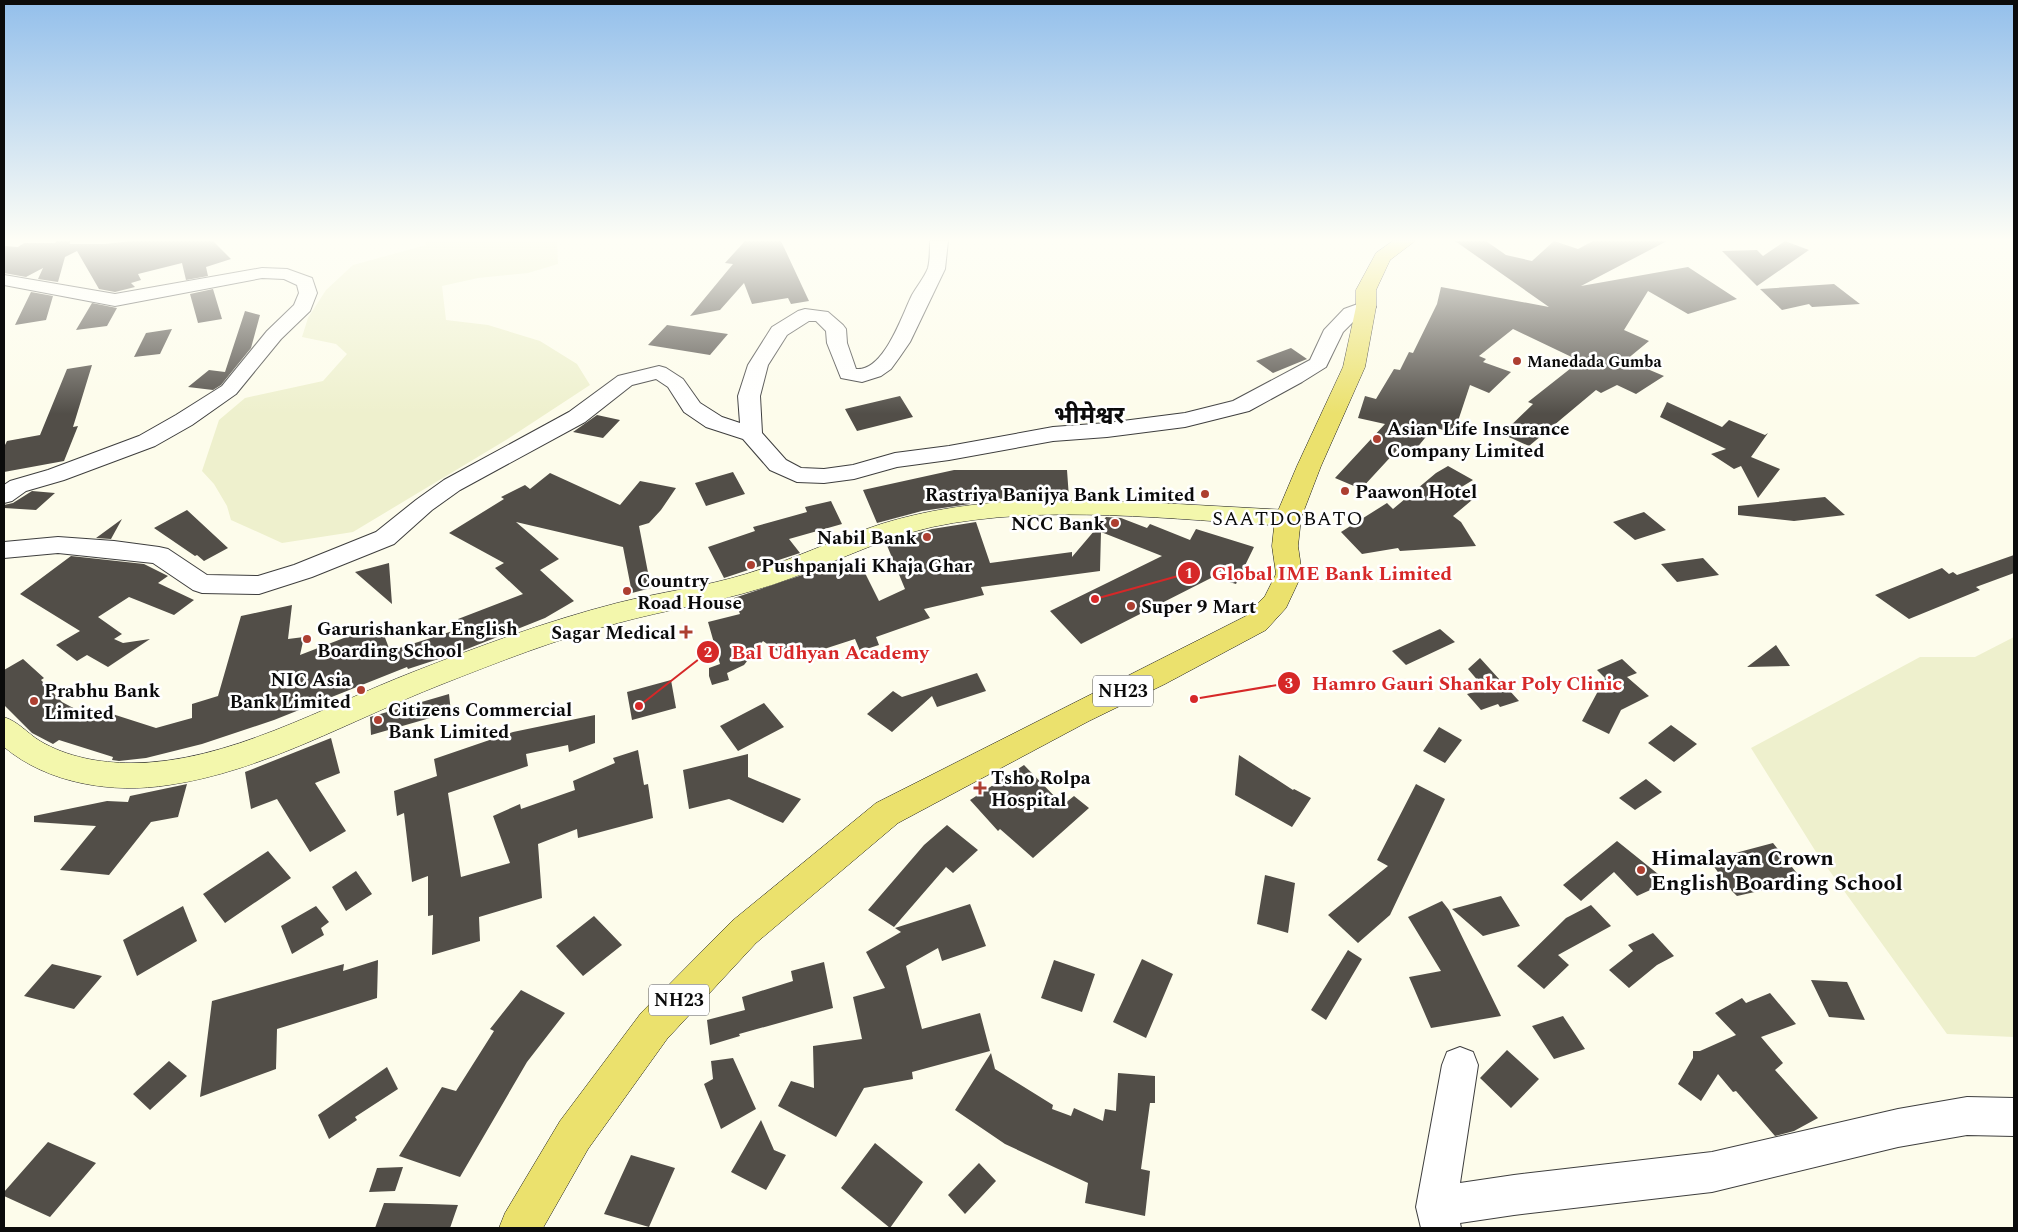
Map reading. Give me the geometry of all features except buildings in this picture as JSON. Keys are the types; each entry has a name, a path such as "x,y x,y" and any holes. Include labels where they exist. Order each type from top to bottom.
{"main road":[{"name":"NH23","path":"520,1228 574,1135 648,1034 744,932 887,813 1256,623 1276,601 1289,574 1285,546 1288,518 1309,466 1354,367 1366,298"},
{"path":"4,729 30,750 64,766 99,774 134,776 173,772 219,760 271,743 396,690 566,628 628,610 733,588 781,573 897,528 930,519 1000,510 1075,508 1288,518"}],"street":[{"path":"107,298 115,300 123,298"},
{"path":"4,496 18,486 56,475 147,441 184,420 229,390 274,336 294,317 306,298"},
{"path":"920,298 894,354 869,375 858,377 848,374 837,343 836,330 821,316 805,315 779,331 758,365 749,396 751,434 761,448 778,465 798,475 824,476 854,472 895,460 948,453 1053,434 1106,430 1185,420 1241,406 1295,378 1319,363 1334,330 1351,313 1366,307"},
{"path":"4,550 58,545 160,555 202,584 259,585 303,571 384,538 452,485 577,417 625,380 659,372 676,383 692,407 714,422 751,434"},
{"path":"1460,1065 1439,1218 1514,1194 1712,1172 1898,1128 1967,1116 2014,1117"}],"green space":[{"path":"321,298 443,298 446,320 488,325 540,341 577,364 590,385 506,440 353,532 282,543 231,520 227,506 214,484 202,471 219,420 245,398 323,381 347,354 336,344 302,337 308,318"},
{"path":"2014,637 2014,1037 1947,1034 1816,852 1751,748 1920,657 1975,657"}],"place":[{"name":"Manedada Gumba","path":"1517,361"},
{"name":"Asian Life Insurance Company Limited","path":"1377,439"},
{"name":"Paawon Hotel","path":"1345,491"},
{"name":"Rastriya Banijya Bank Limited","path":"1205,494"},
{"name":"NCC Bank","path":"1115,523"},
{"name":"Nabil Bank","path":"927,537"},
{"name":"Pushpanjali Khaja Ghar","path":"751,565"},
{"name":"Country Road House","path":"627,591"},
{"name":"Global IME Bank Limited","path":"1095,599"},
{"name":"Super 9 Mart","path":"1131,606"},
{"name":"Sagar Medical","path":"686,632"},
{"name":"Garurishankar English Boarding School","path":"307,639"},
{"name":"NIC Asia Bank Limited","path":"361,690"},
{"name":"Hamro Gauri Shankar Poly Clinic","path":"1194,699"},
{"name":"Prabhu Bank Limited","path":"34,701"},
{"name":"Bal Udhyan Academy","path":"639,706"},
{"name":"Citizens Commercial Bank Limited","path":"378,720"},
{"name":"Tsho Rolpa Hospital","path":"980,788"},
{"name":"Himalayan Crown English Boarding School","path":"1641,870"}],"district":[{"name":"भीमेश्वर","path":"1089,415"},
{"name":"SAATDOBATO","path":"1288,518"}]}
